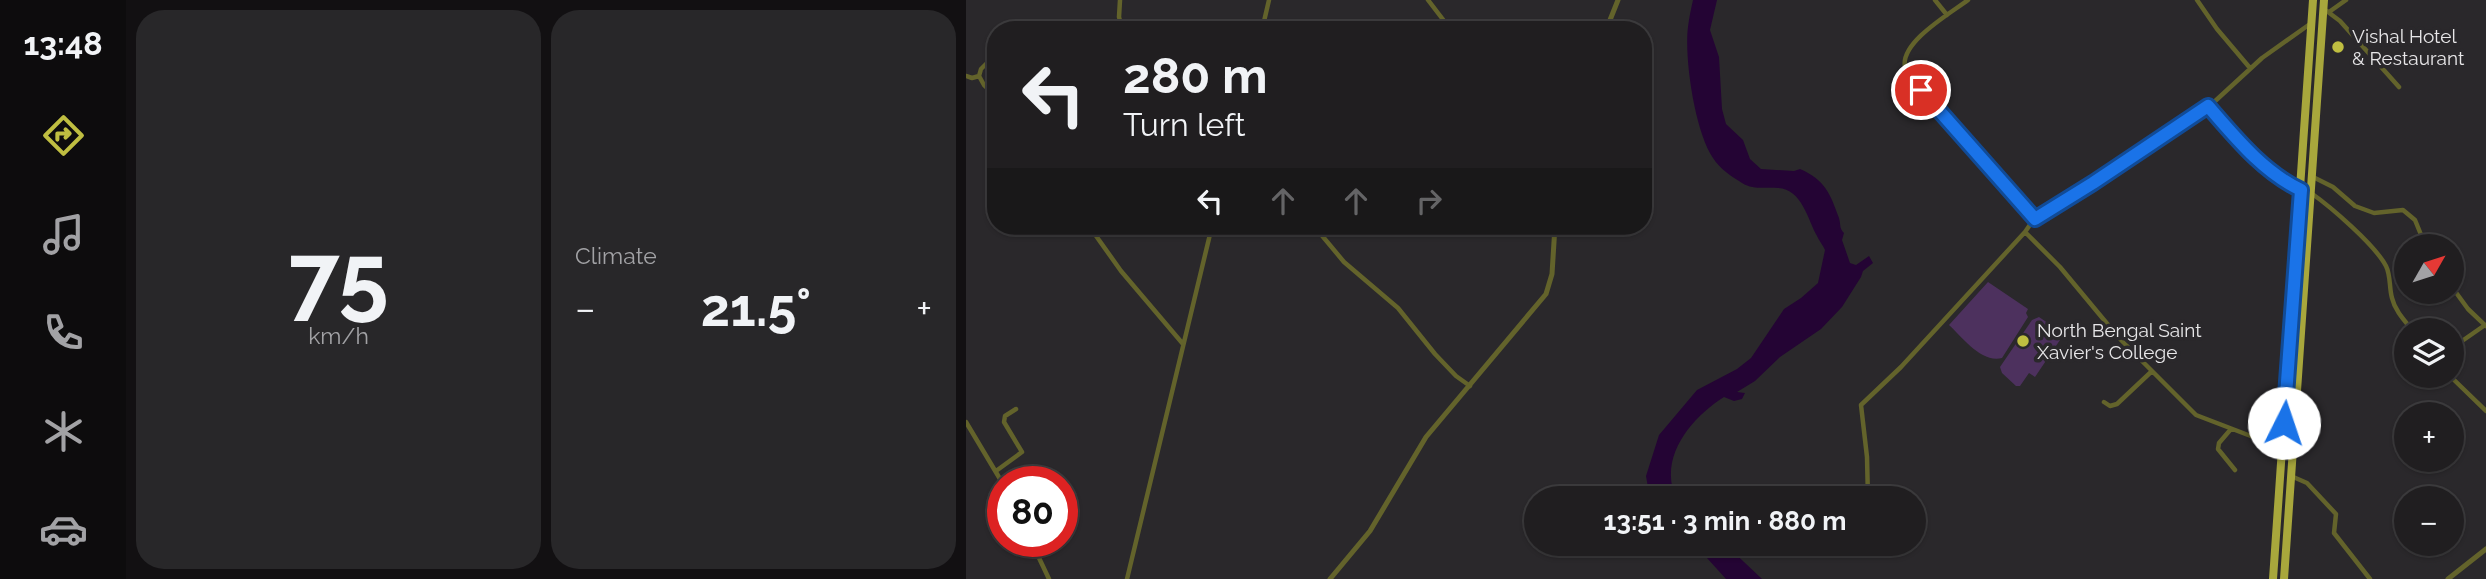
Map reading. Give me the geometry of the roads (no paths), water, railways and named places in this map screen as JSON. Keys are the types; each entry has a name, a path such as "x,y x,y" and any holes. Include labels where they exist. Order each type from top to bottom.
{"highway":[{"path":"2273,579 2313,0"},
{"path":"2284,579 2325,7"}],"street":[{"path":"1120,0 1122,21"},
{"path":"1264,21 1269,0"},
{"path":"1428,0 1444,21"},
{"path":"1610,21 1618,0"},
{"path":"1935,0 1948,15"},
{"path":"1968,0 1912,44 1907,50 1905,67 1921,90 2035,219"},
{"path":"2197,0 2250,68"},
{"path":"2346,0 2325,7 2399,87"},
{"path":"1867,486 1861,405 1901,367 2035,219 2208,106 2280,44 2312,23"},
{"path":"987,63 979,76 987,88"},
{"path":"966,76 979,76"},
{"path":"2208,106 2239,141 2277,176 2301,190"},
{"path":"2312,176 2333,187 2355,206 2374,213 2403,210 2415,220 2421,234"},
{"path":"2311,193 2357,233 2382,260 2390,279 2392,299 2402,318"},
{"path":"2025,232 2060,267 2119,338 2196,415 2283,449"},
{"path":"1095,235 1121,271 1183,344"},
{"path":"1127,579 1210,235"},
{"path":"1322,235 1344,262 1398,309 1435,354 1470,386"},
{"path":"1330,579 1370,531 1426,437 1532,312 1549,288 1554,235"},
{"path":"2464,304 2486,326 2464,340"},
{"path":"2104,402 2110,407 2117,404 2151,372"},
{"path":"2462,388 2486,411"},
{"path":"1003,466 1022,452 1004,422 1005,416 1016,409"},
{"path":"966,422 993,466"},
{"path":"2231,429 2219,443 2218,449 2235,470"},
{"path":"2291,475 2307,483 2336,514 2333,533 2370,579"},
{"path":"2448,579 2486,549"},
{"path":"1039,557 1049,579"}],"place":[{"name":"Vishal Hotel & Restaurant","path":"2338,47"},
{"name":"North Bengal Saint Xavier's College","path":"2023,341"}]}
